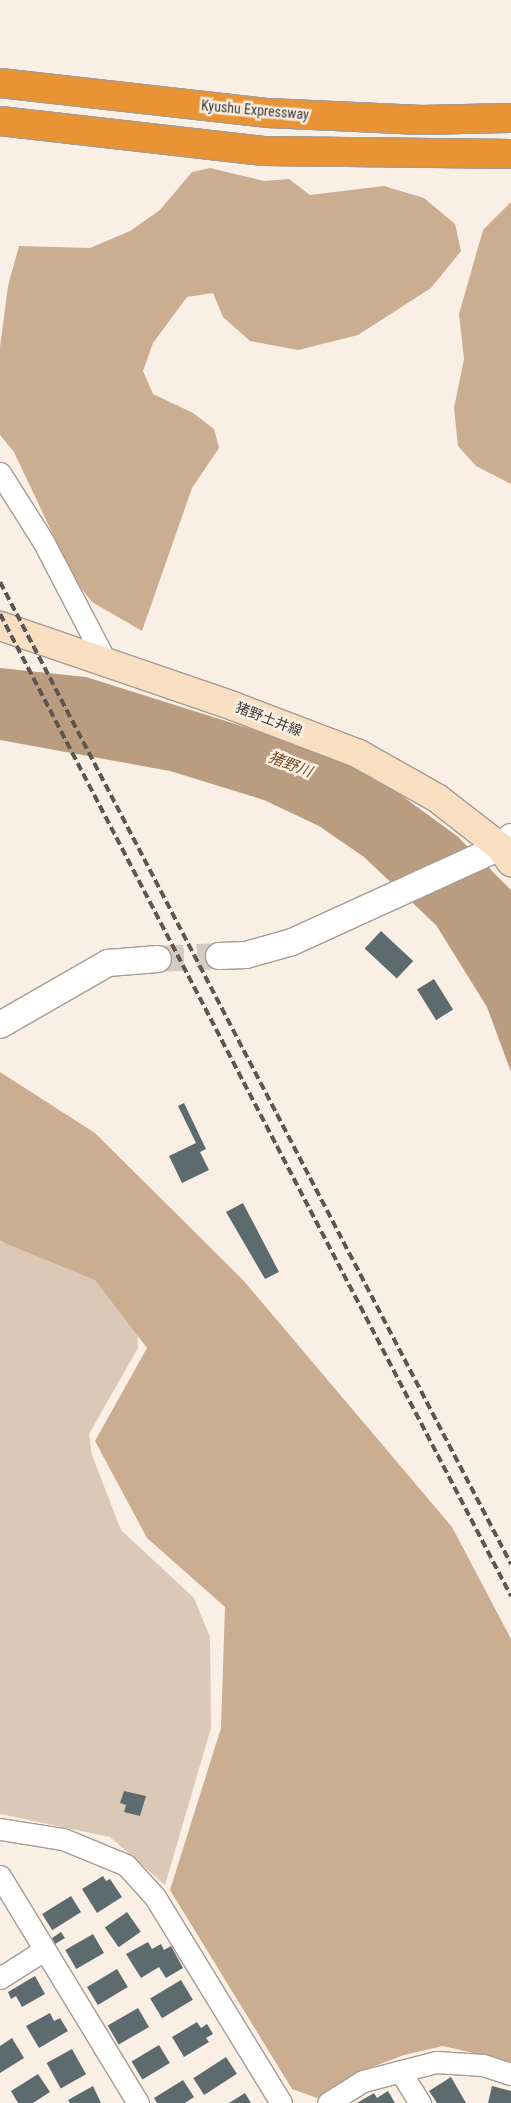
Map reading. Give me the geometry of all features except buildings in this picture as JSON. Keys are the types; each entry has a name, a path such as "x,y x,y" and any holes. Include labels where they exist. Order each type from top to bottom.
{"highway":[{"name":"Kyushu Expressway","path":"0,83 268,113 422,120 511,118"},
{"path":"0,121 263,151 511,154"}],"main road":[{"name":"猪野土井線","path":"0,626 106,662 357,753 437,798 499,851"}],"street":[{"path":"0,473 43,541 106,662"},
{"path":"219,956 246,955 292,942 367,907 499,851"},
{"path":"0,1024 108,963 158,959"},
{"path":"0,1829 62,1839 126,1865 156,1897 281,2103"},
{"path":"0,1876 138,2103"},
{"path":"0,1978 44,1950"},
{"path":"328,2103 364,2081 436,2062 483,2065 511,2074"},
{"path":"400,2071 420,2103"}],"shaded area":[{"path":"210,168 264,181 289,179 310,195 384,186 424,198 455,224 461,251 431,288 358,335 298,350 250,341 223,317 213,293 187,297 153,343 143,371 153,394 193,413 214,429 219,448 192,488 142,631 92,602 74,579 14,452 0,435 0,347 8,286 19,246 90,248 130,231 160,210 192,172"},
{"path":"511,202 511,484 476,466 458,446 454,408 464,359 459,314 483,230"},
{"path":"0,1072 95,1133 243,1280 452,1527 511,1639 511,2062 443,2046 404,2055 364,2070 317,2098 292,2089 170,1890 221,1728 225,1607 147,1538 95,1441 147,1348 95,1280 0,1241"},
{"path":"0,1242 69,1250 137,1318 138,1348 89,1434 92,1455 121,1530 194,1598 210,1637 211,1728 165,1885 110,1837 0,1814"}],"water":[{"name":"猪野川","path":"0,668 86,677 286,740 372,774 457,836 511,890 511,1072 487,1007 436,925 364,857 319,826 264,800 170,771 0,740"}],"tunnel":[{"path":"158,959 219,956"}],"railway":[{"path":"0,582 511,1564"},
{"path":"0,614 511,1596"}]}
